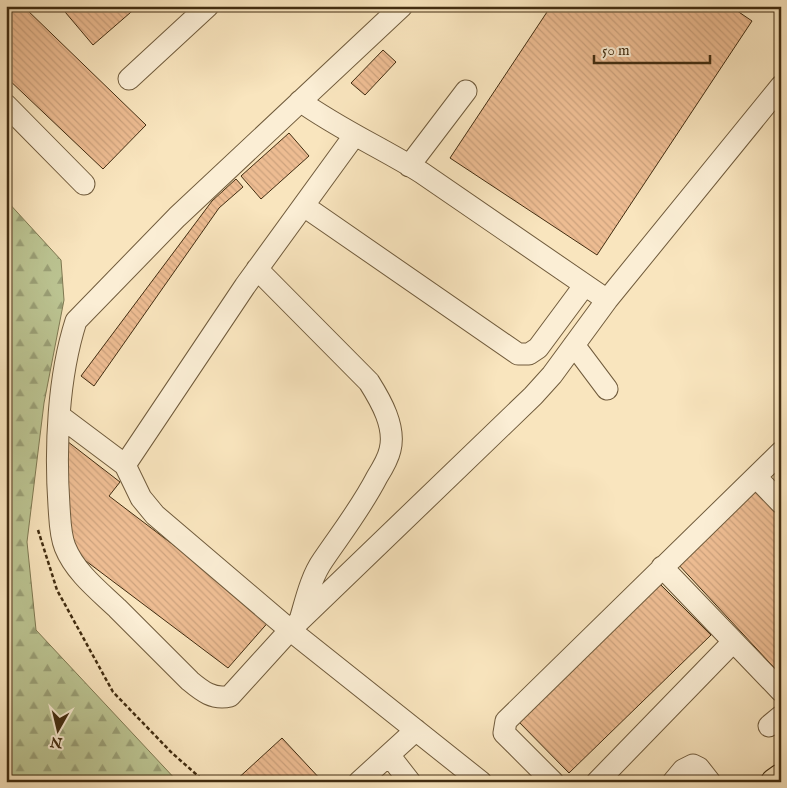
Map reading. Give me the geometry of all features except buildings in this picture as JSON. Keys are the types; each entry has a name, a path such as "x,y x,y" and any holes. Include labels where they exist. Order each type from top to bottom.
{"main road":[{"path":"774,782 781,777"}],"lane":[{"path":"129,79 208,6"},
{"path":"402,6 177,217 76,321 63,379 57,470 61,534 65,548 77,568 190,681 203,692 219,699 230,696 295,625 533,396 574,346 607,300 781,86"},
{"path":"409,166 466,91"},
{"path":"300,101 354,136 409,166 607,300"},
{"path":"6,105 84,184"},
{"path":"125,465 257,269 354,136"},
{"path":"304,206 518,354 529,354 538,348 584,286"},
{"path":"257,269 369,382 381,400 390,428 390,449 381,471 356,515 322,561 311,583 295,625"},
{"path":"574,346 608,389"},
{"path":"61,417 125,465 141,498 155,515 295,625 416,730 481,782"},
{"path":"553,782 504,733 506,721 781,452"},
{"path":"756,477 781,503"},
{"path":"662,567 732,643 781,692"},
{"path":"597,782 732,643"},
{"path":"359,782 416,730"},
{"path":"389,755 410,782"},
{"path":"673,782 683,770 693,765 699,768 710,782"}],"path":[{"path":"38,530 57,590 113,692 172,753 205,782"}],"green space":[{"path":"6,200 61,260 64,300 44,403 27,542 36,630 178,782 6,782"}]}
